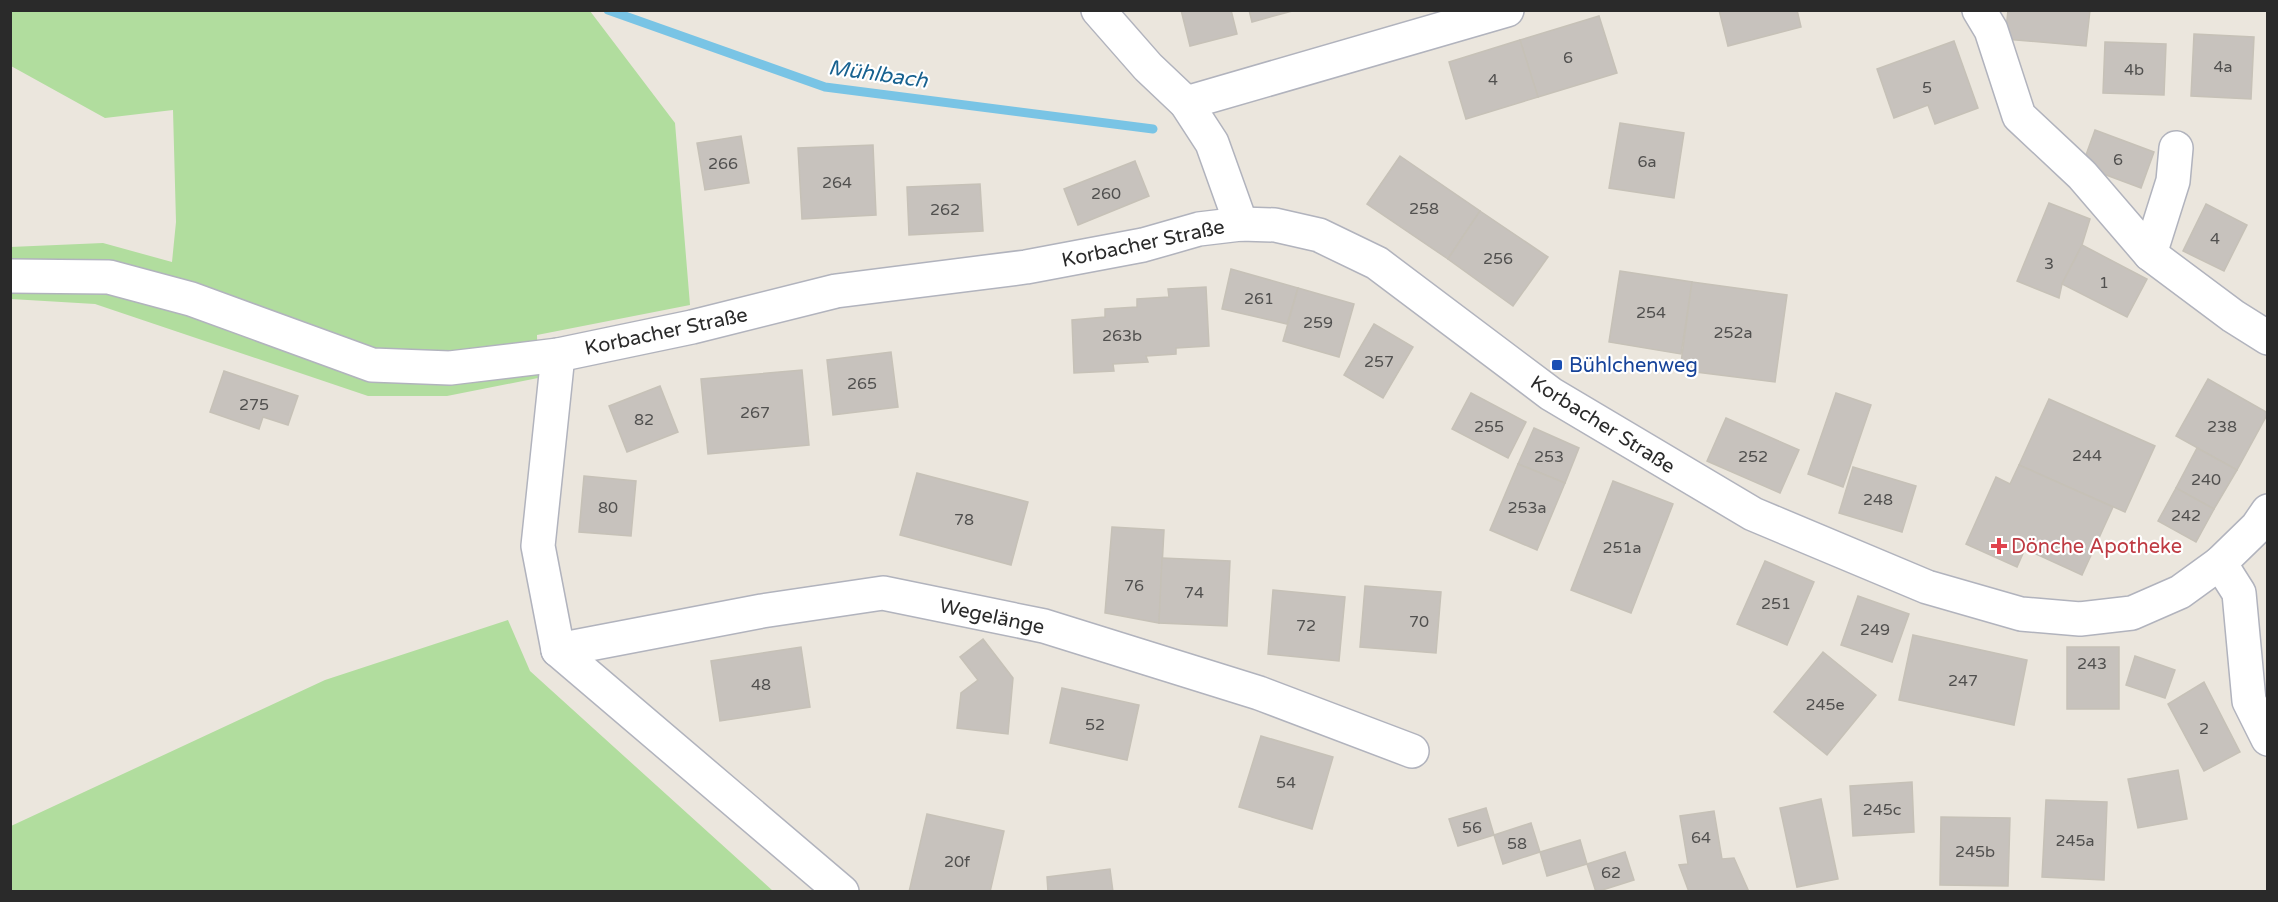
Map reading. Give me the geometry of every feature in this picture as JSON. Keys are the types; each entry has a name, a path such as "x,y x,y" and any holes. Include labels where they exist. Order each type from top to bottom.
{"street":[{"path":"1098,10 1148,67 1186,103 1212,143 1241,224"},
{"path":"1186,103 1507,10"},
{"path":"1979,10 1991,30 2019,116 2082,175 2150,254 2233,316 2268,338"},
{"path":"2150,254 2173,181 2176,148"},
{"name":"Korbacher Straße","path":"10,276 109,277 191,299 372,365 450,368 558,355 692,327 836,291 1026,267 1143,245 1199,229 1241,224 1275,225 1319,235 1377,263 1551,394 1753,514 1927,587 2021,614 2080,619 2132,613 2180,592 2220,563 2268,512"},
{"path":"558,355 538,546 558,650 842,891"},
{"path":"2220,563 2238,593 2248,701 2268,739"},
{"name":"Wegelänge","path":"558,650 762,611 883,593 1044,626 1259,693 1412,751"}],"green space":[{"path":"11,11 590,11 675,123 690,305 537,335 538,378 447,396 368,396 95,304 11,299 10,247 103,243 172,262 176,222 173,110 105,118 11,66"},
{"path":"508,620 530,671 773,891 11,891 11,826 325,680"}],"building":[{"path":"1181,10 1231,10 1237,34 1190,46"},
{"path":"1249,10 1296,10 1252,22"},
{"path":"1719,10 1797,10 1801,27 1728,46"},
{"path":"2008,10 2090,10 2086,46 2005,39"},
{"path":"1599,16 1617,73 1538,97 1520,40"},
{"path":"2194,34 2254,37 2251,99 2191,96"},
{"path":"1520,40 1538,97 1466,119 1449,62"},
{"path":"1954,41 1978,108 1935,124 1928,105 1894,118 1877,69"},
{"path":"2105,42 2166,44 2164,95 2103,93"},
{"path":"1620,123 1684,133 1674,198 1609,188"},
{"path":"2095,130 2154,152 2141,188 2082,166"},
{"path":"741,136 749,183 705,190 697,143"},
{"path":"873,145 876,215 802,219 798,148"},
{"path":"1400,156 1480,211 1448,259 1367,204"},
{"path":"1135,161 1149,196 1078,225 1064,189"},
{"path":"980,184 983,231 909,235 907,187"},
{"path":"2049,203 2090,219 2082,245 2062,284 2059,298 2017,281"},
{"path":"2206,204 2247,225 2224,271 2183,251"},
{"path":"1480,211 1548,257 1513,306 1448,259"},
{"path":"2082,245 2147,279 2127,317 2062,284"},
{"path":"1231,269 1298,288 1287,324 1222,309"},
{"path":"1620,271 1692,282 1681,354 1609,342"},
{"path":"1692,282 1787,295 1775,382 1680,370"},
{"path":"1206,287 1209,346 1176,348 1176,354 1146,356 1148,362 1113,364 1114,371 1074,373 1072,320 1105,317 1105,309 1137,307 1137,299 1169,297 1168,289"},
{"path":"1298,288 1354,304 1339,357 1283,341"},
{"path":"1374,324 1413,347 1383,398 1344,375"},
{"path":"891,352 898,407 833,415 827,360"},
{"path":"802,370 809,445 708,454 701,379"},
{"path":"224,371 298,396 288,425 263,417 259,429 210,412"},
{"path":"2208,379 2268,413 2237,470 2176,436"},
{"path":"660,386 678,432 627,452 609,406"},
{"path":"1471,393 1526,422 1508,458 1452,429"},
{"path":"1836,393 1871,405 1843,487 1808,474"},
{"path":"2049,399 2155,446 2125,512 2019,465"},
{"path":"1726,418 1799,450 1780,493 1707,461"},
{"path":"1534,428 1579,448 1565,483 1518,464"},
{"path":"2197,448 2237,470 2214,509 2176,488"},
{"path":"1518,464 1565,483 1537,550 1490,530"},
{"path":"2019,465 2113,507 2082,575 2025,549 2017,567 1966,544 1996,477 2010,484"},
{"path":"1853,467 1916,486 1902,532 1839,513"},
{"path":"917,473 1028,502 1011,565 900,535"},
{"path":"584,476 636,481 631,536 579,532"},
{"path":"1613,481 1673,504 1631,613 1571,590"},
{"path":"2176,488 2214,509 2196,542 2158,521"},
{"path":"1112,527 1164,530 1159,623 1105,613"},
{"path":"1162,558 1230,561 1227,626 1159,623"},
{"path":"1765,561 1814,582 1787,645 1737,624"},
{"path":"1365,586 1441,592 1436,653 1360,647"},
{"path":"1273,590 1345,597 1339,661 1268,654"},
{"path":"1858,596 1909,614 1892,662 1841,645"},
{"path":"1913,635 2027,660 2014,725 1899,700"},
{"path":"983,639 1013,678 1008,734 957,728 961,693 978,680 960,657"},
{"path":"801,647 810,707 720,721 711,661"},
{"path":"2067,647 2119,647 2119,709 2067,709"},
{"path":"1823,652 1876,695 1827,755 1774,712"},
{"path":"2135,656 2175,670 2165,698 2126,685"},
{"path":"2204,682 2240,752 2204,771 2168,704"},
{"path":"1062,688 1139,705 1127,760 1050,743"},
{"path":"1261,736 1333,757 1312,829 1239,807"},
{"path":"2178,770 2187,819 2138,828 2128,779"},
{"path":"1912,782 1914,832 1853,836 1850,786"},
{"path":"1821,799 1838,879 1797,887 1780,808"},
{"path":"2046,800 2107,802 2104,880 2042,877"},
{"path":"1486,808 1494,835 1458,846 1449,819"},
{"path":"1714,811 1722,859 1734,858 1749,892 1689,892 1679,865 1688,864 1680,816"},
{"path":"927,814 1004,831 990,892 909,892"},
{"path":"1941,817 2010,818 2008,886 1940,885"},
{"path":"1531,823 1540,852 1503,864 1494,835"},
{"path":"1580,840 1587,864 1547,876 1540,852"},
{"path":"1625,852 1634,880 1596,892 1587,864"},
{"path":"1110,869 1113,892 1048,892 1047,877"}],"waterway":[{"name":"Mühlbach","path":"608,10 825,87 1153,129"}],"place":[{"name":"Bühlchenweg","path":"1557,365"},
{"name":"Dönche Apotheke","path":"1999,546"}]}
